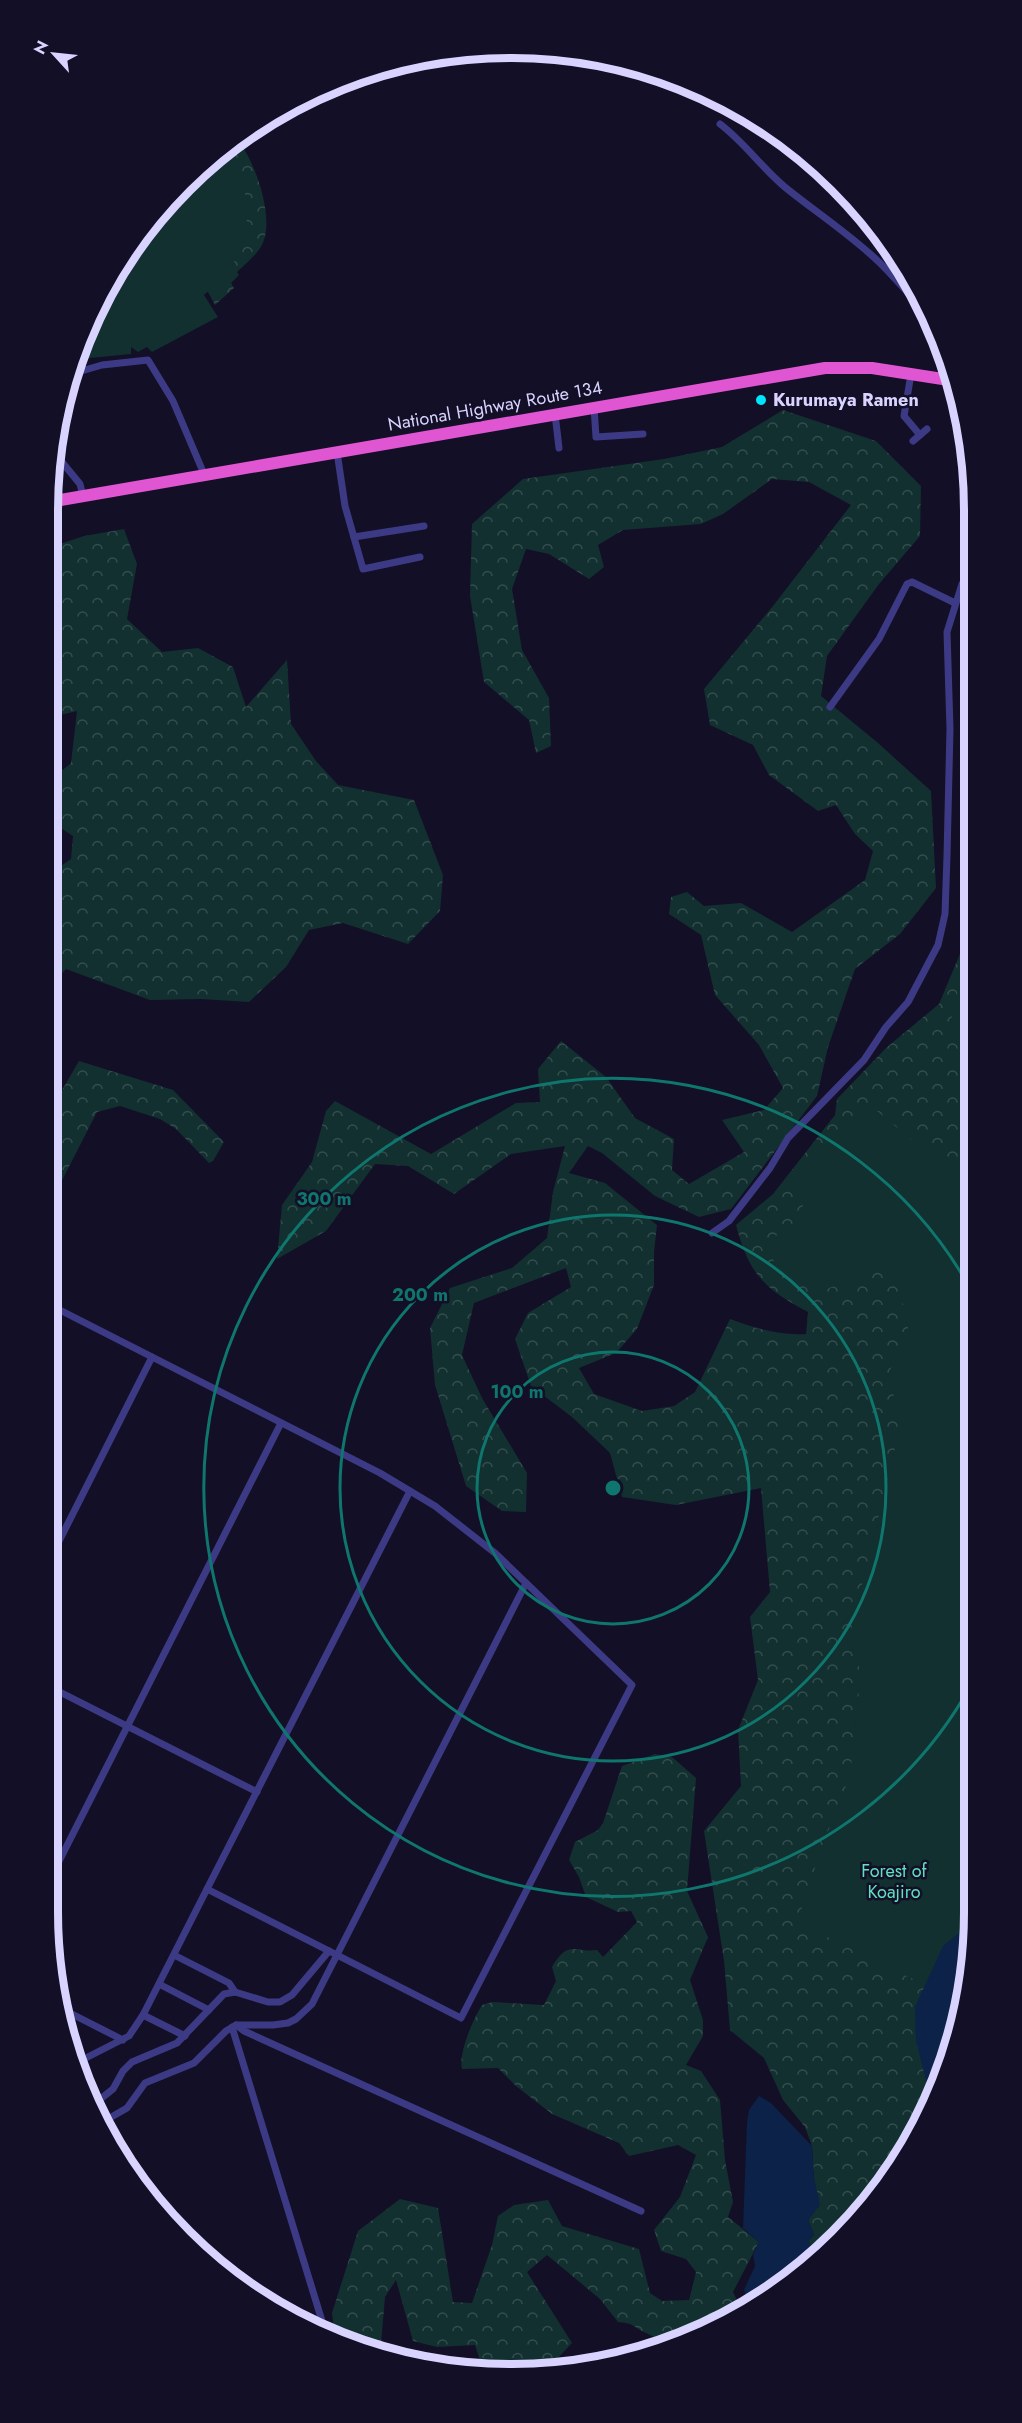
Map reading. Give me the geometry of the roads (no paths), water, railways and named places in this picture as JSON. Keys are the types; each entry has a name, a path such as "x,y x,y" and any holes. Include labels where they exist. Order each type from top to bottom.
{"highway":[{"name":"National Highway Route 134","path":"58,500 825,368 872,368 943,379"}],"street":[{"path":"720,124 731,132 757,161 787,188 879,262 907,292"},
{"path":"81,371 102,365 148,360 173,401 204,474"},
{"path":"911,374 904,416 920,435"},
{"path":"594,407 596,436 643,434"},
{"path":"555,414 559,448"},
{"path":"913,441 927,429"},
{"path":"337,452 345,506 363,569 420,557"},
{"path":"61,461 80,484 83,496"},
{"path":"354,537 424,526"},
{"path":"830,707 879,639 906,584 912,582 955,603"},
{"path":"712,1233 729,1221 770,1167 788,1138 864,1060 886,1027 908,1002 938,945 945,914 947,856 950,729 946,644 955,603 964,584"},
{"path":"58,1309 380,1473 410,1491 457,1522 526,1583 632,1685 461,2018 207,1889"},
{"path":"58,1543 153,1357"},
{"path":"58,1863 281,1423"},
{"path":"84,2059 129,2036 143,2015 410,1491"},
{"path":"109,2119 127,2108 145,2084 194,2063 234,2026 273,2025 296,2019 312,2004 333,1953 526,1583"},
{"path":"58,1691 257,1792"},
{"path":"100,2100 113,2089 123,2071 132,2062 177,2043 224,1994 235,1992 268,2002 280,2002 292,1995 333,1953"},
{"path":"174,1955 229,1983 235,1992"},
{"path":"159,1984 209,2010"},
{"path":"70,2013 123,2040"},
{"path":"143,2015 185,2036"},
{"path":"234,2026 641,2211"},
{"path":"234,2026 323,2323"}],"water":[{"path":"963,1929 955,2000 948,2029 928,2088 916,2041 915,2007 943,1946"},
{"path":"759,2096 771,2103 812,2146 814,2178 820,2205 808,2220 814,2235 808,2241 813,2249 786,2271 747,2298 744,2290 755,2266 753,2255 759,2242 743,2228 749,2110"}],"place":[{"name":"Kurumaya Ramen","path":"761,400"}],"park label":[{"name":"Forest of Koajiro","path":"894,1881"}]}
